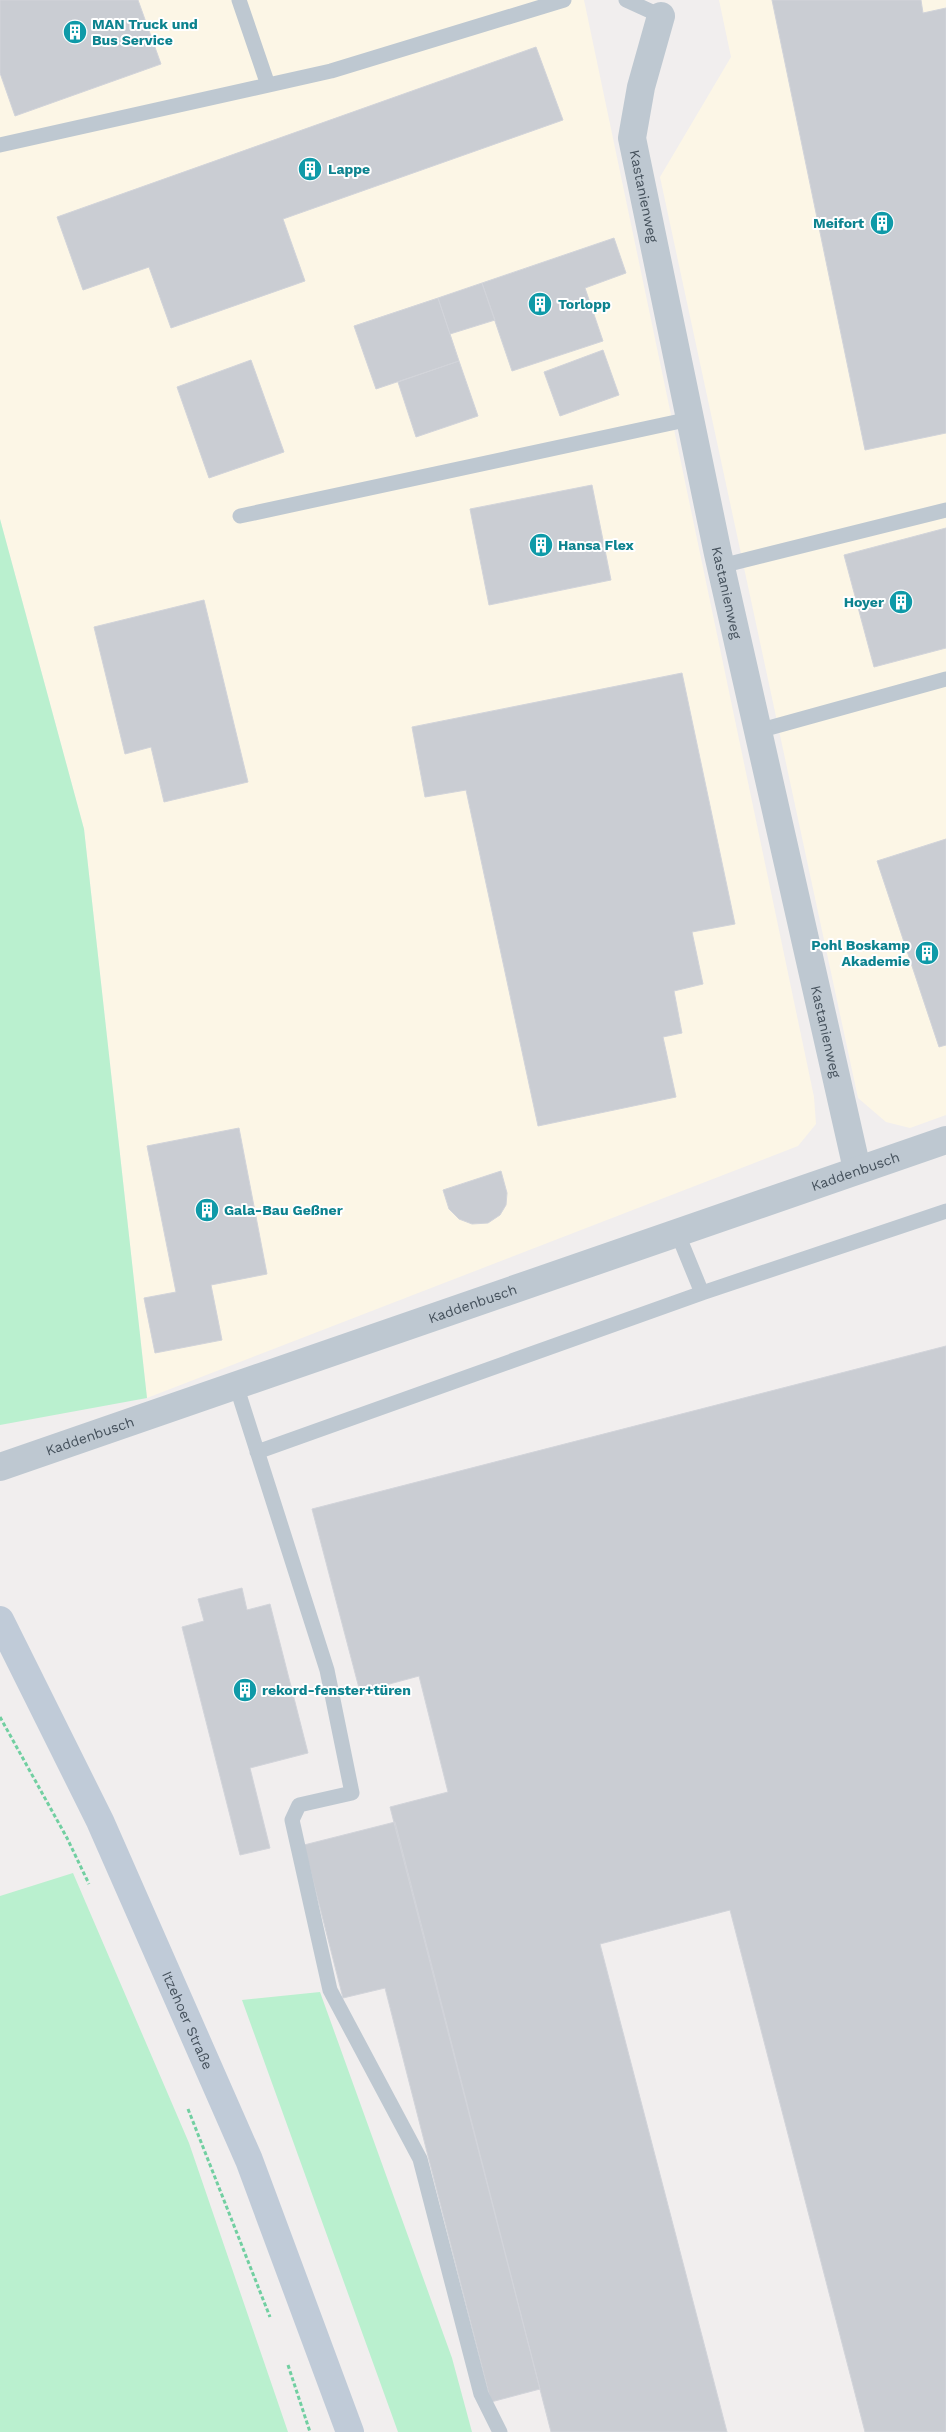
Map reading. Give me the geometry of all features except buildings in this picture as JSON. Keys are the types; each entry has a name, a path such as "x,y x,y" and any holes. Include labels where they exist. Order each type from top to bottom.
{"main road":[{"name":"Itzehoer Straße","path":"0,1620 100,1821 248,2160 350,2432"}],"street":[{"name":"Kastanienweg","path":"661,16 641,87 632,138 720,566 857,1169"},
{"name":"Kaddenbusch","path":"0,1467 857,1169 946,1140"}],"lane":[{"path":"239,0 268,85"},
{"path":"0,145 331,71 564,0"},
{"path":"626,0 661,16"},
{"path":"240,516 690,418"},
{"path":"720,566 946,510"},
{"path":"758,731 946,679"},
{"path":"257,1452 702,1293 946,1212"},
{"path":"678,1232 702,1293"},
{"path":"236,1385 327,1670 352,1793 299,1805 292,1820 330,1990 420,2159 481,2394 500,2432"}],"path":[{"path":"0,1717 67,1838 93,1891"},
{"path":"188,2108 271,2319"},
{"path":"285,2356 310,2432"}],"shaded area":[{"path":"0,0 584,0 814,1097 816,1124 798,1146 147,1398 84,829 0,519"},
{"path":"719,0 946,0 946,1115 910,1128 886,1122 858,1098 660,177 731,57"}],"green space":[{"path":"0,519 84,829 147,1398 0,1425"},
{"path":"73,1873 189,2143 288,2432 0,2432 0,1896"},
{"path":"320,1992 452,2358 472,2432 398,2432 242,2000"}],"place":[{"name":"MAN Truck und Bus Service","path":"75,32"},
{"name":"Lappe","path":"310,169"},
{"name":"Meifort","path":"882,223"},
{"name":"Torlopp","path":"540,304"},
{"name":"Hansa Flex","path":"541,545"},
{"name":"Hoyer","path":"901,602"},
{"name":"Pohl Boskamp Akademie","path":"927,953"},
{"name":"Gala-Bau Geßner","path":"207,1210"},
{"name":"rekord-fenster+türen","path":"245,1690"}]}
